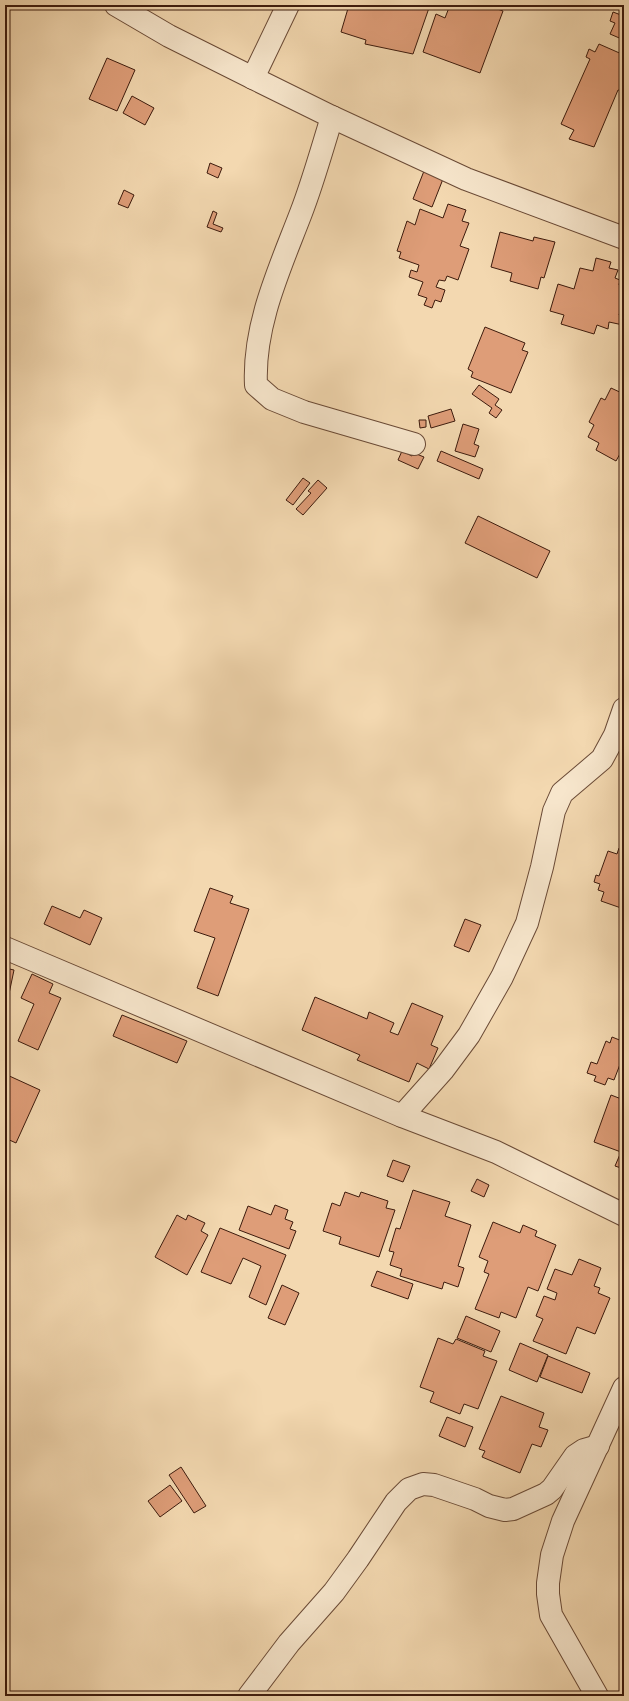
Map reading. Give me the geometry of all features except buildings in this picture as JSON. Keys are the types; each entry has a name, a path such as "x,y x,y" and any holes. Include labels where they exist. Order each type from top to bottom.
{"street":[{"path":"116,5 169,36 332,118 466,179 624,238"},
{"path":"253,78 288,5"},
{"path":"332,118 302,212 277,275 261,330 255,367 256,385 272,399 304,412 414,444"},
{"path":"402,1116 443,1070 469,1035 502,977 527,923 542,867 554,811 559,799 562,794 602,759 615,735 624,710"},
{"path":"5,948 402,1116 496,1152 624,1216"},
{"path":"597,1696 551,1615 548,1594 552,1556 563,1521 624,1388"},
{"path":"249,1696 289,1644 334,1592 396,1502 409,1489 423,1484 434,1485 475,1499 489,1506 505,1510 512,1509 546,1494 552,1489 575,1456 584,1450 598,1446"}]}
